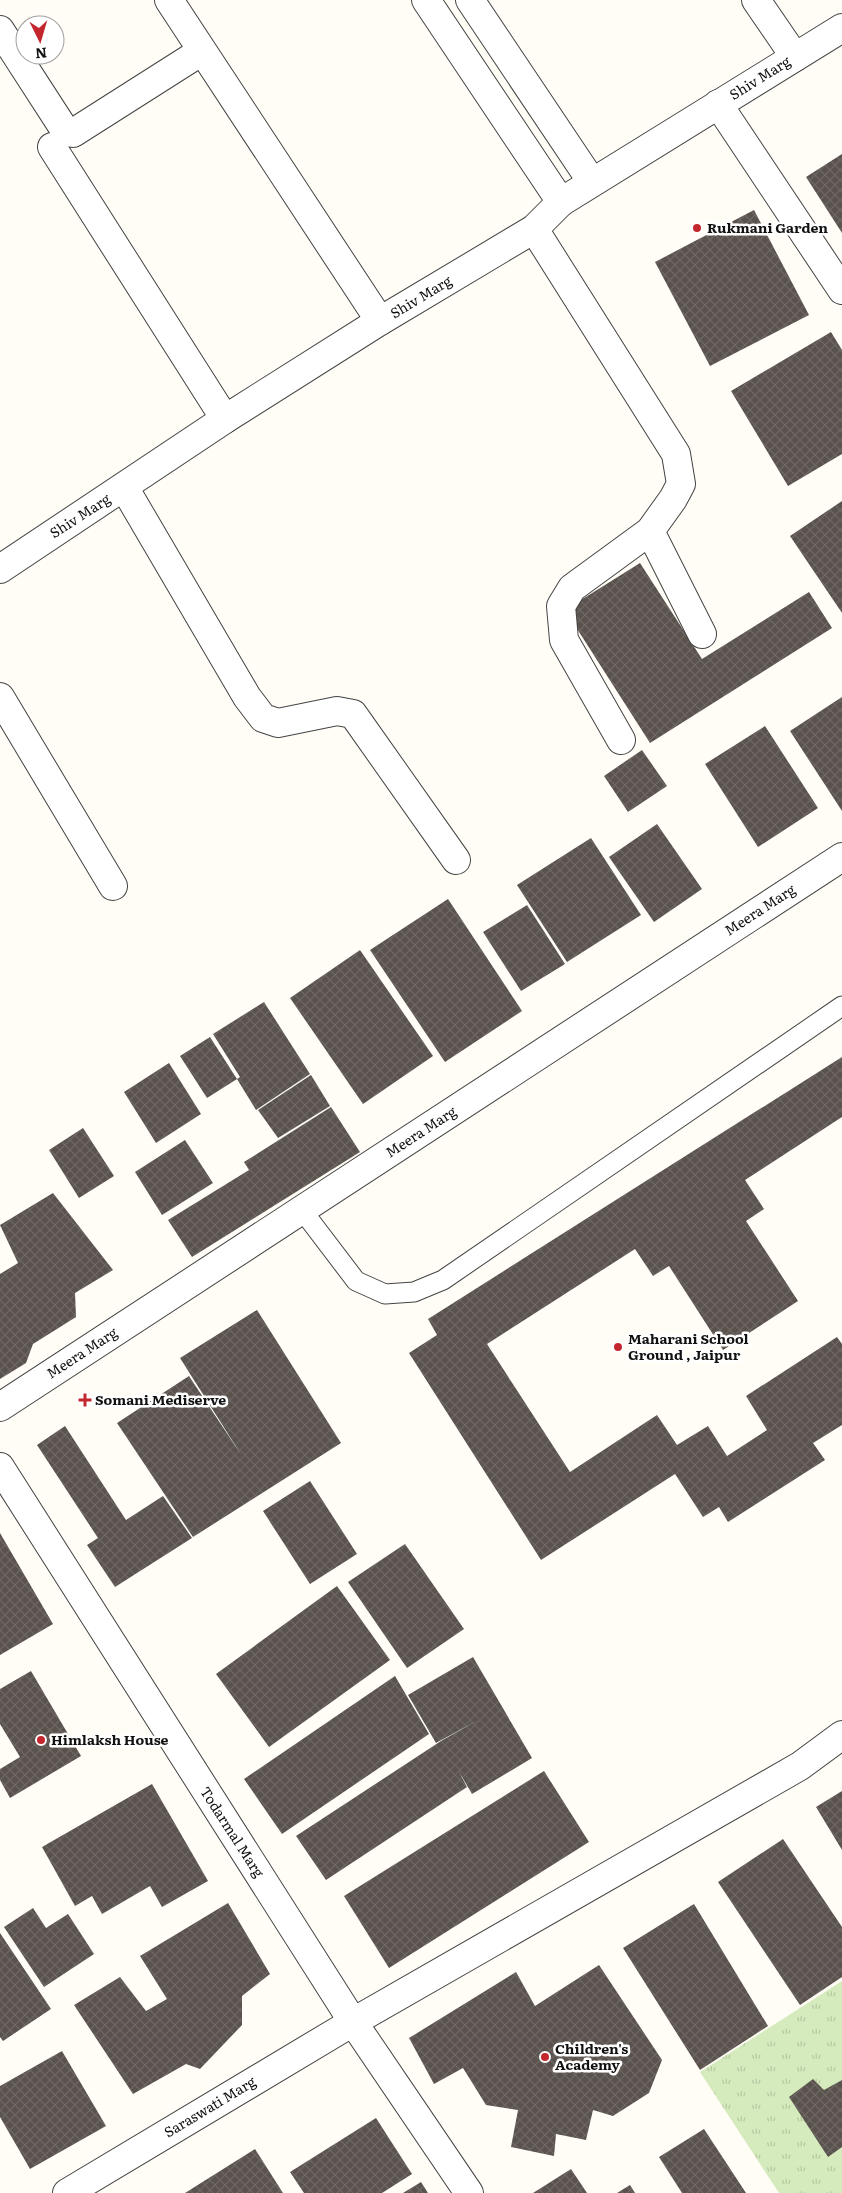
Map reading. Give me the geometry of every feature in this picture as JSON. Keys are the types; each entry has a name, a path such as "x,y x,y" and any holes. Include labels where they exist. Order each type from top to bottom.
{"street":[{"path":"169,0 380,321"},
{"path":"426,0 561,202"},
{"path":"470,0 592,182"},
{"path":"756,0 795,57"},
{"name":"Shiv Marg","path":"0,569 225,419 380,321 534,229 561,202 592,182 842,28"},
{"path":"0,30 66,132 73,133 202,51"},
{"path":"718,104 842,290"},
{"path":"52,147 225,419"},
{"path":"534,229 676,454 681,484 650,531 572,588 561,606 564,640 621,740"},
{"path":"124,487 247,696 264,718 278,723 337,711 353,714 456,860"},
{"path":"650,531 702,634"},
{"path":"0,697 113,886"},
{"name":"Meera Marg","path":"0,1407 842,857"},
{"name":"Todarmal Marg","path":"0,1467 354,2022 469,2193"},
{"name":"Saraswati Marg","path":"67,2193 354,2022 800,1766 842,1735"}],"lane":[{"path":"302,1210 356,1281 385,1294 414,1292 443,1280 842,1006"}],"green space":[{"path":"842,1981 842,2193 779,2193 700,2072"}],"building":[{"path":"842,154 842,233 806,177"},
{"path":"754,210 809,315 710,366 655,262"},
{"path":"831,332 842,350 842,454 788,486 731,391"},
{"path":"842,501 842,613 790,536"},
{"path":"640,563 702,659 809,592 832,628 650,743 565,610"},
{"path":"842,697 842,811 790,731"},
{"path":"765,726 818,808 758,847 705,764"},
{"path":"642,750 667,786 628,812 604,776"},
{"path":"657,824 702,889 654,922 609,857"},
{"path":"591,838 641,915 567,962 517,885"},
{"path":"448,899 522,1011 445,1062 370,950"},
{"path":"527,905 565,964 521,991 483,932"},
{"path":"360,950 433,1056 363,1104 290,998"},
{"path":"264,1002 310,1074 256,1110 237,1079 240,1077 213,1034"},
{"path":"210,1037 237,1079 207,1098 180,1056"},
{"path":"842,1057 842,1117 745,1180 764,1209 746,1221 798,1301 723,1350 669,1266 653,1276 635,1249 487,1344 570,1472 657,1415 677,1445 708,1426 727,1456 767,1430 746,1396 837,1337 842,1344 842,1425 813,1443 825,1460 728,1522 719,1507 703,1517 675,1474 541,1560 409,1353 437,1335 428,1319"},
{"path":"169,1063 201,1114 156,1143 124,1092"},
{"path":"311,1075 330,1106 278,1138 258,1110"},
{"path":"331,1107 360,1152 192,1257 168,1220 249,1170 244,1162"},
{"path":"83,1128 114,1176 79,1198 49,1150"},
{"path":"185,1140 213,1183 162,1215 135,1172"},
{"path":"53,1193 113,1270 75,1293 76,1317 33,1344 26,1363 0,1379 0,1274 18,1263 0,1225"},
{"path":"257,1310 341,1443 193,1537 117,1423 189,1376 242,1456 180,1358"},
{"path":"65,1426 126,1520 163,1496 192,1538 115,1587 87,1545 98,1538 37,1445"},
{"path":"310,1481 357,1554 310,1584 263,1511"},
{"path":"0,1533 53,1624 0,1655"},
{"path":"405,1544 464,1629 407,1668 348,1582"},
{"path":"337,1586 390,1660 269,1747 216,1674"},
{"path":"473,1657 532,1758 472,1794 458,1770 467,1787 326,1880 296,1836 441,1741 480,1719 436,1743 408,1695"},
{"name":"Himlaksh House","path":"31,1671 81,1756 10,1798 0,1780 0,1769 20,1757 0,1724 0,1689"},
{"path":"395,1676 429,1734 282,1834 244,1779"},
{"path":"544,1771 589,1842 389,1968 344,1896"},
{"path":"152,1784 208,1881 162,1907 150,1886 102,1914 92,1896 75,1906 42,1847"},
{"path":"842,1791 842,1850 816,1807"},
{"path":"783,1839 842,1927 842,1977 800,2005 718,1882"},
{"path":"228,1903 270,1974 242,1996 242,2025 200,2069 186,2064 133,2094 74,2005 120,1977 146,2011 167,1999 140,1956"},
{"path":"694,1904 768,2026 700,2070 623,1948"},
{"path":"33,1908 46,1928 68,1914 94,1954 44,1987 4,1927"},
{"path":"0,1933 51,2009 3,2041 0,2037"},
{"name":"Children's Academy","path":"599,1965 662,2060 649,2093 613,2116 593,2110 586,2140 556,2134 554,2156 511,2147 518,2110 486,2105 463,2068 434,2084 409,2038 516,1972 535,2006"},
{"path":"62,2051 106,2126 30,2169 0,2117 0,2086"},
{"path":"813,2079 824,2090 842,2080 842,2147 828,2157 789,2097"},
{"path":"376,2118 412,2174 382,2193 304,2193 290,2172"},
{"path":"704,2129 746,2193 682,2193 659,2157"},
{"path":"255,2149 283,2193 185,2193"},
{"path":"571,2169 587,2193 533,2193"},
{"path":"421,2182 428,2193 403,2193"},
{"path":"630,2185 635,2193 617,2193"}],"place":[{"name":"Rukmani Garden","path":"697,228"},
{"name":"Maharani School Ground , Jaipur","path":"618,1347"},
{"name":"Somani Mediserve","path":"85,1400"},
{"name":"Himlaksh House","path":"41,1740"},
{"name":"Children's Academy","path":"545,2057"}]}
